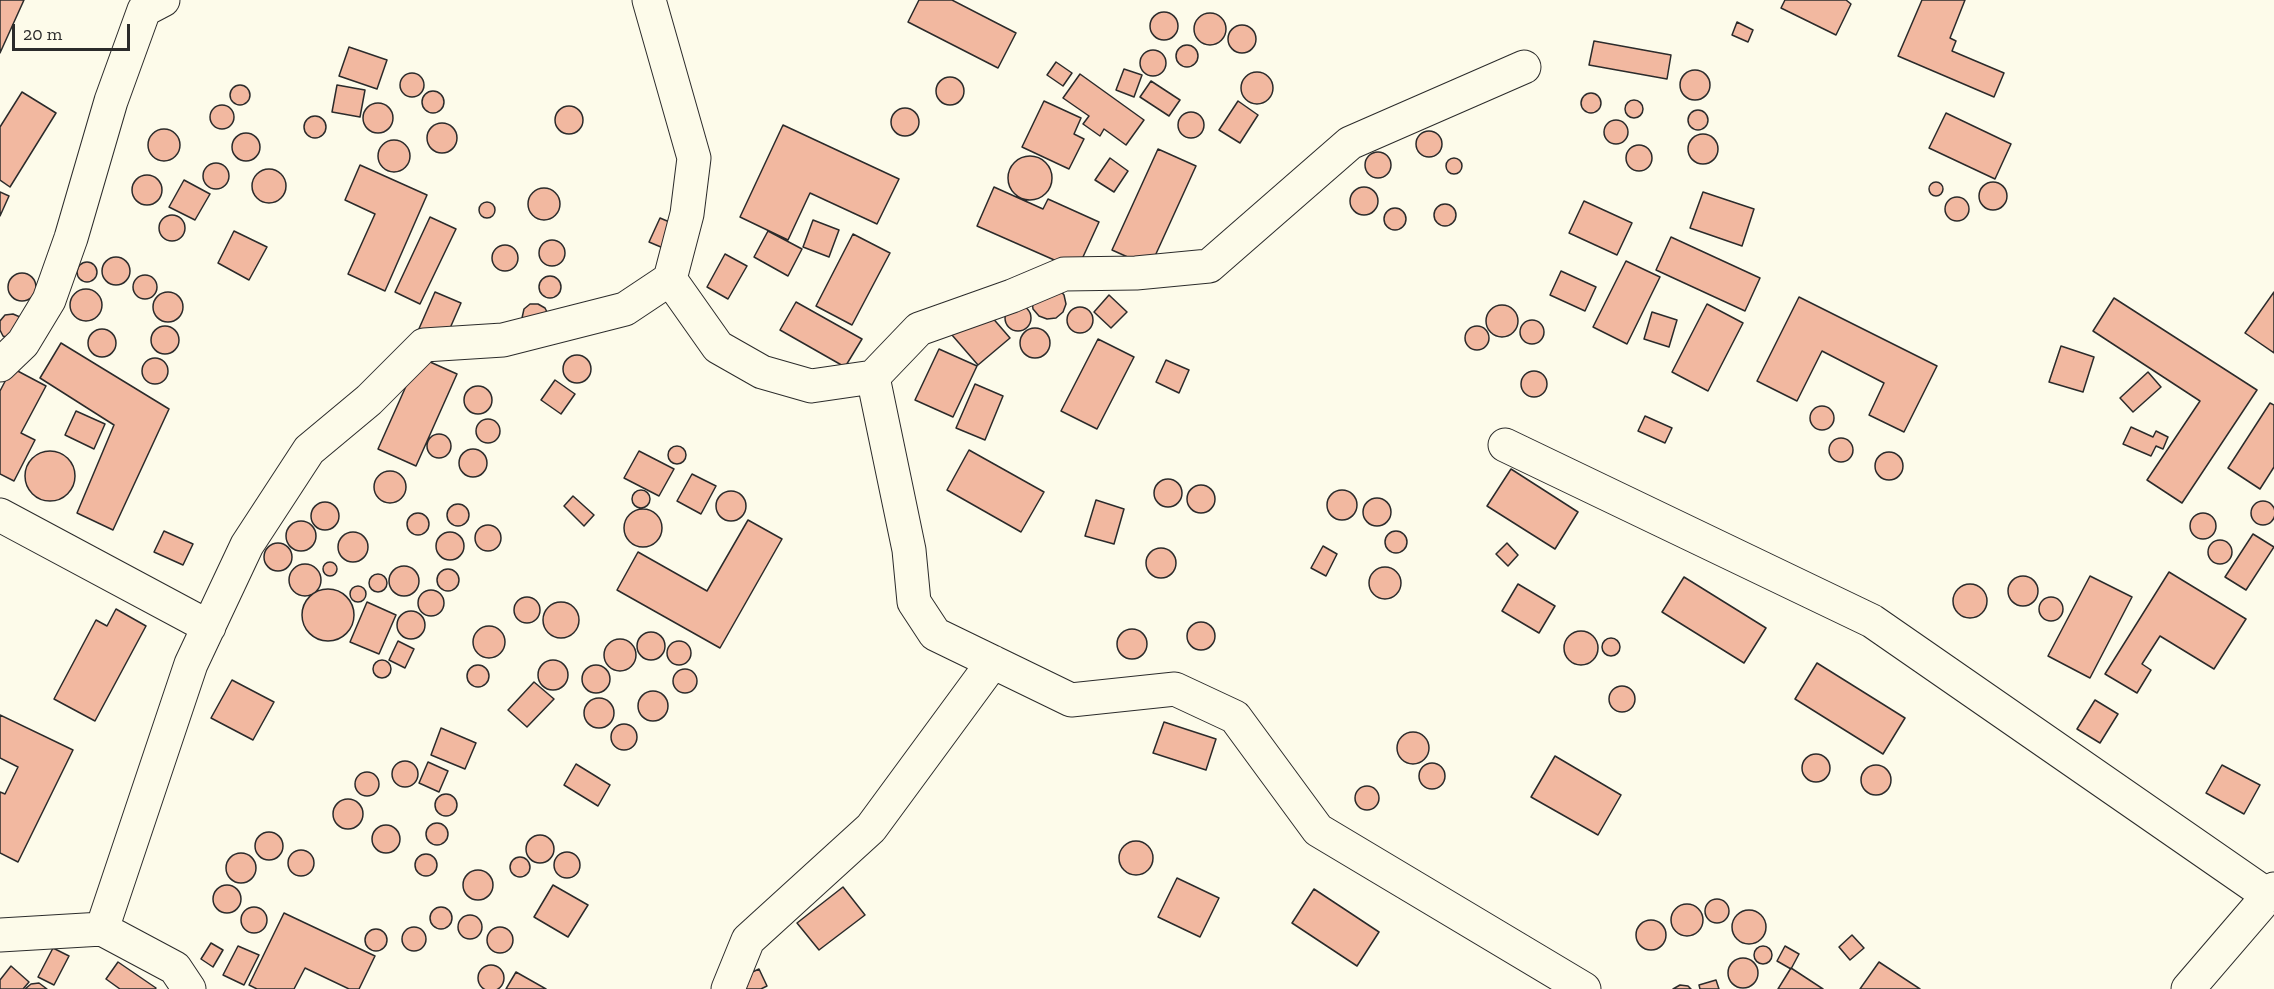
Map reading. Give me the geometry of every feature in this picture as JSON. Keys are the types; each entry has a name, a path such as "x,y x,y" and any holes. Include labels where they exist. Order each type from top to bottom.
{"street":[{"path":"0,365 23,343 49,300 71,238 111,101 144,10 163,0"},
{"path":"102,929 191,664 247,545 309,450 369,399 424,345 503,340 625,309 670,279 687,214 694,158 650,0"},
{"path":"670,279 718,347 762,372 811,386 873,377 919,329 1012,296 1064,274 1136,273 1209,266 1350,143 1524,67"},
{"path":"873,377 909,550 914,602 935,634 1071,700 1175,689 1235,717 1318,830 1584,989"},
{"path":"1505,445 1872,621 2272,893 2188,989"},
{"path":"0,515 209,627"},
{"path":"728,989 748,940 872,828 993,662"},
{"path":"0,935 102,929 175,968 189,989"}],"building":[{"path":"0,0 24,0 0,53"},
{"path":"919,0 952,0 1016,33 998,68 908,22"},
{"path":"1785,0 1846,0 1851,4 1836,35 1781,8"},
{"path":"1922,0 1965,0 1950,38 1956,41 1952,51 2004,73 1994,97 1898,56"},
{"path":"1164,12 1174,16 1178,26 1174,36 1164,40 1154,36 1150,26 1154,16"},
{"path":"1210,13 1222,17 1226,29 1222,41 1210,45 1198,41 1194,29 1198,17"},
{"path":"1737,22 1753,30 1748,42 1732,35"},
{"path":"1242,25 1252,29 1256,39 1252,49 1242,53 1232,49 1228,39 1232,29"},
{"path":"1594,41 1671,55 1667,79 1589,65"},
{"path":"1187,45 1195,48 1198,56 1195,64 1187,67 1179,64 1176,56 1179,48"},
{"path":"349,47 387,60 377,89 339,76"},
{"path":"1153,50 1162,54 1166,63 1162,72 1153,76 1144,72 1140,63 1144,54"},
{"path":"1056,62 1072,73 1063,86 1047,75"},
{"path":"1124,69 1142,75 1134,97 1116,90"},
{"path":"1695,70 1706,74 1710,85 1706,96 1695,100 1684,96 1680,85 1684,74"},
{"path":"1257,72 1268,77 1273,88 1268,99 1257,104 1246,99 1241,88 1246,77"},
{"path":"412,73 417,74 423,80 423,90 417,96 412,97 407,96 401,90 400,85 401,80 407,74"},
{"path":"1080,74 1144,120 1126,145 1104,129 1100,136 1083,124 1089,116 1063,98"},
{"path":"950,77 960,81 964,91 960,101 950,105 940,101 936,91 940,81"},
{"path":"1151,81 1180,100 1169,116 1140,97"},
{"path":"240,85 247,88 250,95 247,102 240,105 233,102 230,95 233,88"},
{"path":"337,85 365,90 360,117 332,112"},
{"path":"433,91 441,94 444,102 441,110 433,113 425,110 422,102 425,94"},
{"path":"22,92 56,113 10,187 0,180 0,127"},
{"path":"1587,93 1595,93 1601,99 1601,107 1595,113 1587,113 1581,107 1581,99"},
{"path":"1630,100 1638,100 1643,105 1641,116 1630,118 1625,113 1625,105"},
{"path":"1044,101 1081,118 1074,134 1084,139 1069,169 1022,147"},
{"path":"1238,101 1258,115 1240,143 1219,130"},
{"path":"378,103 389,107 393,118 389,129 378,133 367,129 363,118 367,107"},
{"path":"222,105 230,109 234,117 230,125 222,129 214,125 210,117 214,109"},
{"path":"569,106 579,110 583,120 579,130 569,134 559,130 555,120 559,110"},
{"path":"905,108 915,112 919,122 915,132 905,136 895,132 891,122 895,112"},
{"path":"1694,110 1702,110 1708,116 1708,124 1702,130 1694,130 1688,124 1688,116"},
{"path":"1191,112 1200,116 1204,125 1200,134 1191,138 1182,134 1178,125 1182,116"},
{"path":"1946,113 2011,144 1995,179 1929,148"},
{"path":"315,116 323,119 326,127 323,135 315,138 307,135 304,127 307,119"},
{"path":"1616,120 1624,124 1628,132 1624,140 1616,144 1608,140 1604,132 1608,124"},
{"path":"442,123 453,127 457,138 453,149 442,153 431,149 427,138 431,127"},
{"path":"783,125 899,179 877,224 810,193 788,240 740,217"},
{"path":"164,129 175,134 180,145 175,156 164,161 153,156 148,145 153,134"},
{"path":"1429,131 1438,135 1442,144 1438,153 1429,157 1420,153 1416,144 1420,135"},
{"path":"246,133 256,137 260,147 256,157 246,161 236,157 232,147 236,137"},
{"path":"1703,134 1713,139 1718,149 1713,159 1703,164 1693,159 1688,149 1693,139"},
{"path":"394,140 405,145 410,156 405,167 394,172 383,167 378,156 383,145"},
{"path":"1639,145 1648,149 1652,158 1648,167 1639,171 1630,167 1626,158 1630,149"},
{"path":"1158,149 1196,166 1150,267 1112,250"},
{"path":"1378,152 1387,156 1391,165 1387,174 1378,178 1369,174 1365,165 1369,156"},
{"path":"1030,156 1039,157 1046,162 1051,169 1051,187 1046,194 1039,199 1030,200 1021,199 1014,194 1009,187 1008,178 1009,169 1014,162 1021,157"},
{"path":"1110,158 1128,171 1114,192 1095,180"},
{"path":"1451,158 1457,158 1462,166 1460,172 1451,174 1446,169 1446,163"},
{"path":"216,163 225,167 229,176 225,185 216,189 207,185 203,176 207,167"},
{"path":"360,165 427,195 385,291 348,274 375,214 345,200"},
{"path":"269,169 281,174 286,186 281,198 269,203 257,198 252,186 257,174"},
{"path":"147,175 153,176 161,184 161,196 153,204 147,205 141,204 133,196 132,190 133,184 141,176"},
{"path":"184,180 210,194 195,220 169,207"},
{"path":"1933,182 1939,182 1943,189 1939,196 1933,196 1929,192 1929,186"},
{"path":"1993,182 2003,186 2007,196 2003,206 1993,210 1983,206 1979,196 1983,186"},
{"path":"994,187 1043,209 1048,199 1099,222 1077,270 977,226"},
{"path":"1364,187 1374,191 1378,201 1374,211 1364,215 1354,211 1350,201 1354,191"},
{"path":"544,188 555,193 560,204 555,215 544,220 533,215 528,204 533,193"},
{"path":"0,192 9,196 0,216"},
{"path":"1703,192 1754,209 1742,246 1690,228"},
{"path":"1957,197 1965,201 1969,209 1965,217 1957,221 1949,217 1945,209 1949,201"},
{"path":"1584,201 1632,223 1617,255 1569,233"},
{"path":"487,202 495,210 487,218 479,210"},
{"path":"1445,204 1453,207 1456,215 1453,223 1445,226 1437,223 1434,215 1437,207"},
{"path":"1391,208 1399,208 1406,215 1406,223 1399,230 1391,230 1384,223 1384,215"},
{"path":"172,215 181,219 185,228 181,237 172,241 163,237 159,228 163,219"},
{"path":"430,217 456,229 420,304 395,292"},
{"path":"660,218 679,226 668,250 649,242"},
{"path":"813,220 839,230 829,257 803,247"},
{"path":"234,231 267,247 249,280 218,263"},
{"path":"768,231 802,249 788,276 754,257"},
{"path":"853,234 890,253 852,325 816,306"},
{"path":"1671,237 1760,278 1745,311 1656,270"},
{"path":"552,240 561,244 565,253 561,262 552,266 543,262 539,253 543,244"},
{"path":"505,245 514,249 518,258 514,267 505,271 496,267 492,258 496,249"},
{"path":"725,254 747,266 728,299 707,287"},
{"path":"116,257 126,261 130,271 126,281 116,285 106,281 102,271 106,261"},
{"path":"1626,261 1660,277 1627,344 1593,327"},
{"path":"83,262 91,262 97,268 97,276 91,282 83,282 77,276 77,268"},
{"path":"1561,271 1596,287 1585,311 1550,295"},
{"path":"22,273 32,277 36,287 32,297 22,301 12,297 8,287 12,277"},
{"path":"145,275 154,278 157,287 154,296 145,299 136,296 133,287 136,278"},
{"path":"550,276 558,279 561,287 558,295 550,298 542,295 539,287 542,279"},
{"path":"86,289 98,293 102,305 98,317 86,321 74,317 70,305 74,293"},
{"path":"1059,289 1064,295 1066,304 1063,312 1056,318 1047,319 1039,316 1033,309 1032,301"},
{"path":"168,292 178,297 183,307 178,317 168,322 158,317 153,307 158,297"},
{"path":"435,292 461,303 444,342 418,331"},
{"path":"2274,292 2274,353 2245,333"},
{"path":"1109,295 1127,312 1111,328 1094,312"},
{"path":"1799,297 1937,366 1904,432 1869,415 1884,383 1822,351 1797,401 1757,381"},
{"path":"2114,298 2257,390 2182,503 2147,480 2200,401 2093,331"},
{"path":"796,302 862,339 845,367 780,330"},
{"path":"530,304 538,304 545,308 549,316 525,325 522,318 524,309"},
{"path":"1707,304 1743,323 1708,391 1672,372"},
{"path":"1018,305 1027,309 1031,318 1027,327 1018,331 1009,327 1005,318 1009,309"},
{"path":"1502,305 1513,310 1518,321 1513,332 1502,337 1491,332 1486,321 1491,310"},
{"path":"1080,307 1089,311 1093,320 1089,329 1080,333 1071,329 1067,320 1071,311"},
{"path":"984,308 1010,338 978,365 952,335"},
{"path":"1652,312 1677,320 1669,347 1644,339"},
{"path":"13,314 20,317 11,339 3,336 0,321 5,315"},
{"path":"1532,320 1540,324 1544,332 1540,340 1532,344 1524,340 1520,332 1524,324"},
{"path":"165,326 175,330 179,340 175,350 165,354 155,350 151,340 155,330"},
{"path":"1477,326 1485,330 1489,338 1485,346 1477,350 1469,346 1465,338 1469,330"},
{"path":"1035,328 1046,332 1050,343 1046,354 1035,358 1024,354 1020,343 1024,332"},
{"path":"102,329 112,333 116,343 112,353 102,357 92,353 88,343 92,333"},
{"path":"1098,339 1134,357 1097,429 1061,411"},
{"path":"61,343 169,409 113,530 77,513 114,425 40,378"},
{"path":"2061,346 2094,357 2083,392 2049,382"},
{"path":"939,349 977,366 953,417 915,400"},
{"path":"577,355 587,359 591,369 587,379 577,383 567,379 563,369 567,359"},
{"path":"419,357 457,374 416,466 378,449"},
{"path":"155,358 164,362 168,371 164,380 155,384 146,380 142,371 146,362"},
{"path":"1166,360 1189,370 1179,393 1156,382"},
{"path":"12,368 46,386 21,433 35,440 14,481 0,474 0,391"},
{"path":"1534,371 1543,375 1547,384 1543,393 1534,397 1525,393 1521,384 1525,375"},
{"path":"2148,372 2161,387 2133,412 2120,398"},
{"path":"555,380 575,394 561,414 541,400"},
{"path":"975,384 1003,396 985,440 956,428"},
{"path":"478,386 488,390 492,400 488,410 478,414 468,410 464,400 468,390"},
{"path":"2270,403 2274,405 2274,467 2260,489 2228,468"},
{"path":"1822,406 1830,410 1834,418 1830,426 1822,430 1814,426 1810,418 1814,410"},
{"path":"76,411 105,424 94,449 65,435"},
{"path":"1645,416 1672,428 1665,443 1638,431"},
{"path":"488,419 497,422 500,431 497,440 488,443 479,440 476,431 479,422"},
{"path":"2131,427 2153,437 2156,431 2168,437 2163,449 2156,446 2151,456 2123,444"},
{"path":"439,434 444,435 450,441 450,451 444,457 439,458 434,457 428,451 427,446 428,441 434,435"},
{"path":"1841,438 1850,441 1853,450 1850,459 1841,462 1832,459 1829,450 1832,441"},
{"path":"677,446 683,449 686,455 683,461 677,464 671,461 668,455 671,449"},
{"path":"473,449 483,453 487,463 483,473 473,477 463,473 459,463 463,453"},
{"path":"969,450 1044,492 1021,532 947,490"},
{"path":"50,451 68,458 75,476 68,494 50,501 32,494 25,476 32,458"},
{"path":"639,451 674,469 659,496 624,478"},
{"path":"1889,452 1899,456 1903,466 1899,476 1889,480 1879,476 1875,466 1879,456"},
{"path":"1511,469 1578,512 1555,549 1487,506"},
{"path":"390,471 401,476 406,487 401,498 390,503 379,498 374,487 379,476"},
{"path":"692,474 716,486 701,514 677,501"},
{"path":"1168,479 1178,483 1182,493 1178,503 1168,507 1158,503 1154,493 1158,483"},
{"path":"1201,485 1211,489 1215,499 1211,509 1201,513 1191,509 1187,499 1191,489"},
{"path":"641,490 647,493 650,499 647,505 641,508 635,505 632,499 635,493"},
{"path":"1342,490 1353,494 1357,505 1353,516 1342,520 1331,516 1327,505 1331,494"},
{"path":"731,491 742,495 746,506 742,517 731,521 720,517 716,506 720,495"},
{"path":"573,496 594,515 584,526 564,506"},
{"path":"1377,498 1387,502 1391,512 1387,522 1377,526 1367,522 1363,512 1367,502"},
{"path":"1096,500 1124,509 1114,544 1085,536"},
{"path":"2263,501 2272,504 2275,513 2272,522 2263,525 2254,522 2251,513 2254,504"},
{"path":"325,502 335,506 339,516 335,526 325,530 315,526 311,516 315,506"},
{"path":"458,504 466,507 469,515 466,523 458,526 450,523 447,515 450,507"},
{"path":"643,509 656,515 662,528 656,541 643,547 630,541 624,528 630,515"},
{"path":"418,513 428,520 429,524 422,534 418,535 408,528 407,524 414,514"},
{"path":"2203,513 2212,517 2216,526 2212,535 2203,539 2194,535 2190,526 2194,517"},
{"path":"748,520 782,539 720,648 617,590 638,552 707,591"},
{"path":"301,521 307,522 315,530 315,542 307,550 301,551 295,550 287,542 286,536 287,530 295,522"},
{"path":"488,525 497,529 501,538 497,547 488,551 479,547 475,538 479,529"},
{"path":"164,531 193,544 183,565 154,552"},
{"path":"1392,531 1400,531 1407,538 1407,546 1400,553 1392,553 1385,546 1385,538"},
{"path":"353,532 364,536 368,547 364,558 353,562 342,558 338,547 342,536"},
{"path":"450,532 460,536 464,546 460,556 450,560 440,556 436,546 440,536"},
{"path":"2253,534 2274,547 2246,590 2225,577"},
{"path":"2220,540 2225,541 2231,547 2231,557 2225,563 2220,564 2215,563 2209,557 2208,552 2209,547 2215,541"},
{"path":"278,543 288,547 292,557 288,567 278,571 268,567 264,557 268,547"},
{"path":"1507,543 1518,555 1508,566 1496,554"},
{"path":"1323,546 1337,554 1326,576 1311,568"},
{"path":"1161,548 1172,552 1176,563 1172,574 1161,578 1150,574 1146,563 1150,552"},
{"path":"330,562 335,564 337,569 335,574 330,576 325,574 323,569 325,564"},
{"path":"305,564 316,569 321,580 316,591 305,596 294,591 289,580 294,569"},
{"path":"404,566 415,570 419,581 415,592 404,596 393,592 389,581 393,570"},
{"path":"1385,567 1396,572 1401,583 1396,594 1385,599 1374,594 1369,583 1374,572"},
{"path":"448,569 456,572 459,580 456,588 448,591 440,588 437,580 440,572"},
{"path":"2169,572 2246,619 2214,669 2160,636 2142,664 2151,670 2137,693 2105,674"},
{"path":"374,574 382,574 387,579 385,590 374,592 369,587 369,579"},
{"path":"2023,576 2034,580 2038,591 2034,602 2023,606 2012,602 2008,591 2012,580"},
{"path":"2090,576 2132,597 2090,678 2048,656"},
{"path":"1684,577 1766,628 1744,663 1662,612"},
{"path":"1518,584 1555,606 1539,633 1502,611"},
{"path":"1970,584 1982,589 1987,601 1982,613 1970,618 1958,613 1953,601 1958,589"},
{"path":"355,586 361,586 366,594 364,600 355,602 350,597 350,591"},
{"path":"323,589 333,589 347,596 354,615 347,634 333,641 323,641 313,637 306,630 302,620 302,610 306,600 313,593"},
{"path":"431,590 440,594 444,603 440,612 431,616 422,612 418,603 422,594"},
{"path":"527,597 536,601 540,610 536,619 527,623 518,619 514,610 518,601"},
{"path":"2051,597 2060,600 2063,609 2060,618 2051,621 2042,618 2039,609 2042,600"},
{"path":"367,602 396,615 379,654 350,642"},
{"path":"561,602 574,607 579,620 574,633 561,638 548,633 543,620 548,607"},
{"path":"116,609 146,626 95,721 54,699 96,620 107,626"},
{"path":"411,611 421,615 425,625 421,635 411,639 401,635 397,625 401,615"},
{"path":"1201,622 1211,626 1215,636 1211,646 1201,650 1191,646 1187,636 1191,626"},
{"path":"489,626 500,631 505,642 500,653 489,658 478,653 473,642 478,631"},
{"path":"1132,629 1143,633 1147,644 1143,655 1132,659 1121,655 1117,644 1121,633"},
{"path":"1581,631 1593,636 1598,648 1593,660 1581,665 1569,660 1564,648 1569,636"},
{"path":"651,632 661,636 665,646 661,656 651,660 641,656 637,646 641,636"},
{"path":"1611,638 1619,643 1620,647 1615,655 1611,656 1603,651 1602,647 1607,639"},
{"path":"620,639 631,644 636,655 631,666 620,671 609,666 604,655 609,644"},
{"path":"398,641 414,649 405,668 389,660"},
{"path":"674,641 684,641 691,648 691,658 684,665 674,665 667,658 667,648"},
{"path":"382,660 388,663 391,669 388,675 382,678 376,675 373,669 376,663"},
{"path":"553,660 563,665 568,675 563,685 553,690 543,685 538,675 543,665"},
{"path":"1817,663 1905,718 1883,754 1795,699"},
{"path":"478,665 486,668 489,676 486,684 478,687 470,684 467,676 470,668"},
{"path":"596,665 606,669 610,679 606,689 596,693 586,689 582,679 586,669"},
{"path":"685,669 694,672 697,681 694,690 685,693 676,690 673,681 676,672"},
{"path":"232,680 274,702 253,740 211,718"},
{"path":"534,682 554,699 527,727 508,710"},
{"path":"1622,686 1631,690 1635,699 1631,708 1622,712 1613,708 1609,699 1613,690"},
{"path":"653,691 664,695 668,706 664,717 653,721 642,717 638,706 642,695"},
{"path":"599,698 610,702 614,713 610,724 599,728 588,724 584,713 588,702"},
{"path":"2095,700 2118,714 2100,743 2077,729"},
{"path":"0,715 73,750 18,862 0,853 0,792 5,794 18,767 0,758"},
{"path":"1164,722 1216,739 1206,770 1153,753"},
{"path":"624,724 634,727 637,737 634,747 624,750 614,747 611,737 614,727"},
{"path":"441,728 476,743 465,769 431,755"},
{"path":"1413,732 1424,737 1429,748 1424,759 1413,764 1402,759 1397,748 1402,737"},
{"path":"1816,754 1826,758 1830,768 1826,778 1816,782 1806,778 1802,768 1806,758"},
{"path":"1555,756 1621,795 1598,835 1531,797"},
{"path":"405,761 414,765 418,774 414,783 405,787 396,783 392,774 396,765"},
{"path":"428,762 448,771 439,792 419,783"},
{"path":"1432,763 1442,766 1445,776 1442,786 1432,789 1422,786 1419,776 1422,766"},
{"path":"576,764 610,785 598,806 564,785"},
{"path":"1876,765 1882,766 1890,774 1890,786 1882,794 1876,795 1870,794 1862,786 1861,780 1862,774 1870,766"},
{"path":"2222,765 2260,785 2244,814 2206,793"},
{"path":"367,772 375,776 379,784 375,792 367,796 359,792 355,784 359,776"},
{"path":"1367,786 1376,789 1379,798 1376,807 1367,810 1358,807 1355,798 1358,789"},
{"path":"446,794 454,797 457,805 454,813 446,816 438,813 435,805 438,797"},
{"path":"348,799 354,800 362,808 362,820 354,828 348,829 342,828 334,820 333,814 334,808 342,800"},
{"path":"437,823 447,830 448,834 441,844 437,845 427,838 426,834 433,824"},
{"path":"386,825 396,829 400,839 396,849 386,853 376,849 372,839 376,829"},
{"path":"269,832 279,836 283,846 279,856 269,860 259,856 255,846 259,836"},
{"path":"540,835 550,839 554,849 550,859 540,863 530,859 526,849 530,839"},
{"path":"1136,841 1148,846 1153,858 1148,870 1136,875 1124,870 1119,858 1124,846"},
{"path":"301,850 310,854 314,863 310,872 301,876 292,872 288,863 292,854"},
{"path":"567,852 576,856 580,865 576,874 567,878 558,874 554,865 558,856"},
{"path":"241,853 251,858 256,868 251,878 241,883 231,878 226,868 231,858"},
{"path":"422,854 430,854 437,861 437,869 430,876 422,876 415,869 415,861"},
{"path":"520,857 527,860 530,867 527,874 520,877 513,874 510,867 513,860"},
{"path":"478,870 489,874 493,885 489,896 478,900 467,896 463,885 467,874"},
{"path":"1177,878 1219,898 1200,937 1158,917"},
{"path":"227,885 237,889 241,899 237,909 227,913 217,909 213,899 217,889"},
{"path":"553,885 588,905 568,937 534,917"},
{"path":"843,887 865,915 819,950 797,923"},
{"path":"1314,889 1379,932 1357,966 1292,923"},
{"path":"1717,899 1725,903 1729,911 1725,919 1717,923 1709,919 1705,911 1709,903"},
{"path":"1687,904 1698,909 1703,920 1698,931 1687,936 1676,931 1671,920 1676,909"},
{"path":"254,907 263,911 267,920 263,929 254,933 245,929 241,920 245,911"},
{"path":"441,907 449,910 452,918 449,926 441,929 433,926 430,918 433,910"},
{"path":"1749,910 1761,915 1766,927 1761,939 1749,944 1737,939 1732,927 1737,915"},
{"path":"284,913 375,956 359,989 349,989 305,968 294,989 257,989 249,985"},
{"path":"470,915 475,916 481,922 481,932 475,938 470,939 465,938 459,932 458,927 459,922 465,916"},
{"path":"1651,920 1662,924 1666,935 1662,946 1651,950 1640,946 1636,935 1640,924"},
{"path":"414,927 423,930 426,939 423,948 414,951 405,948 402,939 405,930"},
{"path":"500,927 509,931 513,940 509,949 500,953 491,949 487,940 491,931"},
{"path":"376,929 384,932 387,940 384,948 376,951 368,948 365,940 368,932"},
{"path":"1852,935 1864,948 1850,960 1839,947"},
{"path":"211,943 223,950 213,967 201,959"},
{"path":"238,946 259,955 244,985 223,975"},
{"path":"1759,946 1767,946 1772,951 1770,962 1759,964 1754,959 1754,951"},
{"path":"1785,946 1799,954 1791,969 1777,961"},
{"path":"53,948 69,956 54,985 38,977"},
{"path":"1743,958 1754,962 1758,973 1754,984 1743,988 1732,984 1728,973 1732,962"},
{"path":"118,962 156,988 120,989 106,979"},
{"path":"1879,962 1920,989 1860,989"},
{"path":"491,965 500,969 504,978 500,987 491,991 482,987 478,978 482,969"},
{"path":"11,966 29,982 23,989 0,989 0,980"},
{"path":"1791,968 1823,989 1778,989"},
{"path":"759,969 767,986 761,989 744,989 739,978"},
{"path":"516,972 546,989 506,989"},
{"path":"1716,980 1719,989 1700,989 1699,985"},
{"path":"39,983 47,989 25,989 31,984"},
{"path":"1680,985 1688,986 1691,989 1673,989"}]}
